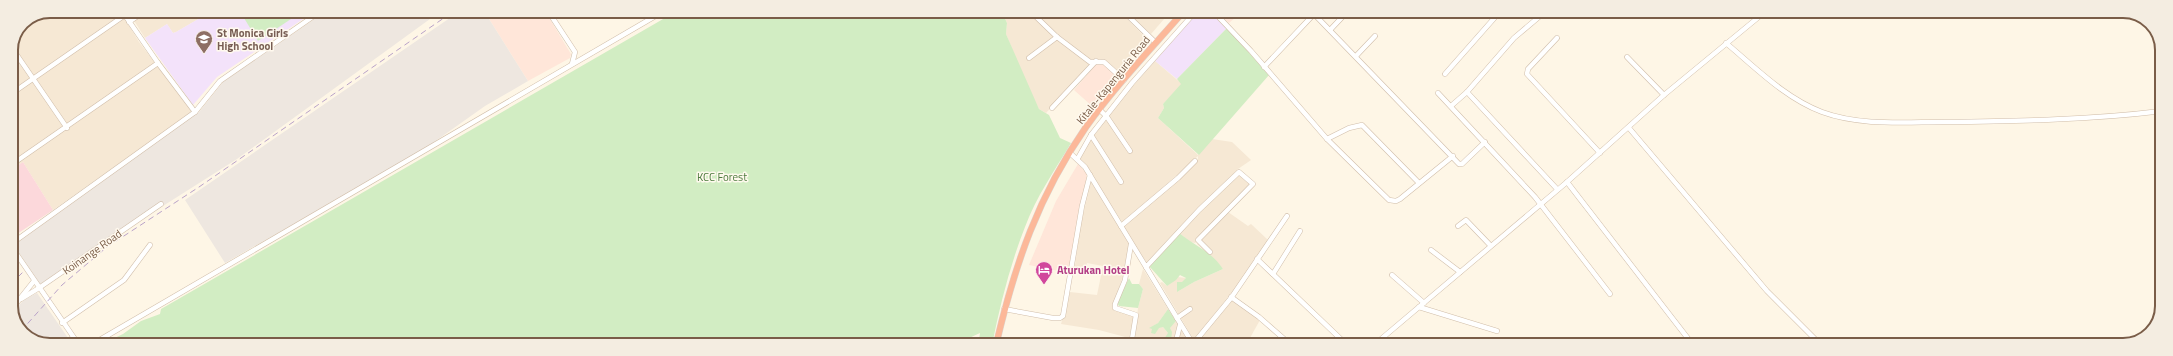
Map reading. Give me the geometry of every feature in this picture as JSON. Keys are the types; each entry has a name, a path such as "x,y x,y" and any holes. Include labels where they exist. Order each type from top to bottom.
{"highway":[{"name":"Kitale-Kapenguria Road","path":"998,338 1016,266 1051,185 1070,153 1100,110 1178,18"}],"street":[{"path":"18,89 116,18"},
{"path":"126,18 195,112"},
{"path":"129,22 135,18"},
{"path":"18,240 195,112 220,81 311,18"},
{"path":"553,18 575,52 572,64"},
{"path":"103,338 652,18"},
{"path":"1037,18 1057,37 1090,62 1096,61 1107,64 1124,80"},
{"path":"1130,18 1156,43"},
{"path":"1078,158 1091,135 1105,115 1190,18"},
{"path":"1219,18 1326,139 1389,200 1396,201 1452,156"},
{"path":"1264,67 1309,18"},
{"path":"1320,18 1459,164 1462,164 1485,142"},
{"path":"1330,30 1341,18"},
{"path":"1445,74 1494,18"},
{"path":"1451,106 1467,92 1514,38 1538,18"},
{"path":"1382,338 1629,128 1664,95 1757,18"},
{"path":"1356,56 1375,36"},
{"path":"1029,58 1057,37"},
{"path":"1557,38 1528,69 1527,74 1600,152"},
{"path":"1726,43 1791,96 1820,111 1848,119 1917,122 2024,121 2105,117 2155,112"},
{"path":"18,57 67,128"},
{"path":"1627,57 1664,95"},
{"path":"1052,108 1096,61"},
{"path":"18,160 67,128 158,63"},
{"path":"1467,92 1557,189"},
{"path":"1438,93 1485,142 1539,204 1610,294"},
{"path":"1100,110 1130,150"},
{"path":"1326,139 1349,128 1362,125 1419,182"},
{"path":"1629,128 1767,291 1814,338"},
{"path":"1091,135 1120,182"},
{"path":"1070,153 1078,158 1090,175 1189,338"},
{"path":"1121,226 1178,178 1195,161"},
{"path":"1146,267 1199,210 1239,172 1253,184 1198,240 1210,252"},
{"path":"1004,309 1052,318 1060,318 1063,316 1082,206 1090,175"},
{"path":"1566,182 1688,338"},
{"name":"Koinange Road","path":"20,299 40,288 161,204"},
{"path":"1198,338 1231,297 1287,216"},
{"path":"1458,226 1466,220 1490,245"},
{"path":"1273,274 1300,232"},
{"path":"1131,244 1125,280 1114,304 1115,308 1136,315 1133,338"},
{"path":"62,323 124,280 150,245"},
{"path":"1431,250 1460,272"},
{"path":"18,256 62,323 73,337"},
{"path":"1257,260 1340,338"},
{"path":"1392,275 1424,303"},
{"name":"Koinange Road","path":"18,301 34,280"},
{"path":"1231,297 1259,317 1283,338"},
{"path":"1420,307 1497,331"},
{"path":"1177,318 1190,309"},
{"path":"1177,338 1180,325"}],"shaded area":[{"path":"50,18 124,18 139,42 192,112 53,210 23,162 18,165 18,50 20,38 23,32 32,23 38,20"},
{"path":"132,18 200,18 173,33 167,24 145,38"},
{"name":"St Monica Girls High School","path":"200,18 305,18 217,77 193,105 145,38 167,24 173,33"},
{"path":"316,18 431,18 237,159 40,284 18,251 18,242 199,112 223,82"},
{"path":"450,18 488,18 528,81 485,106 420,152 225,263 185,200"},
{"path":"488,18 549,18 571,54 570,58 528,81"},
{"path":"1005,18 1036,18 1090,65 1046,113 1039,109 1029,90 1006,34 1007,23"},
{"path":"1040,18 1126,18 1146,38 1117,72 1100,59 1090,60"},
{"path":"1134,18 1165,18 1151,34"},
{"path":"1192,18 1216,18 1227,28 1177,79 1155,61"},
{"path":"1224,18 1235,18 1229,23"},
{"path":"1155,61 1182,84 1163,104 1164,108 1158,118 1198,155 1212,139 1232,142 1251,160 1238,169 1147,263 1122,226 1167,190 1198,160 1198,156 1123,223 1079,157 1113,109"},
{"path":"1097,63 1105,64 1118,76 1092,106 1074,90"},
{"path":"23,162 53,210 18,233 18,165"},
{"path":"1078,164 1087,174 1069,273 1029,265 1056,201"},
{"path":"1239,175 1250,185 1195,243 1190,242 1179,233"},
{"path":"1091,182 1129,243 1123,276 1112,309 1134,316 1129,338 1099,330 1061,324 1070,292 1097,295 1103,266 1087,263 1085,274 1074,272 1081,223"},
{"path":"1228,212 1248,226 1251,224 1268,240 1239,283 1196,338 1193,338 1160,283 1162,282 1167,286 1178,277 1186,278 1177,292 1194,282 1223,269 1197,244"},
{"path":"1143,269 1168,309 1158,323 1150,328 1163,327 1170,338 1135,338 1138,308 1143,289 1139,284"},
{"path":"37,293 68,338 46,338 34,334 26,327 20,318 18,306 24,300"},
{"path":"1231,299 1260,320 1250,338 1199,338"},
{"path":"1176,321 1179,325 1176,338 1171,338 1169,328"},
{"path":"1181,330 1186,338 1178,338"}],"green space":[{"path":"244,18 292,18 258,41"},
{"name":"KCC Forest","path":"665,18 1005,18 1007,23 1006,34 1039,109 1049,115 1060,138 1071,143 1040,194 1029,216 1006,285 993,338 979,338 980,333 969,338 115,338 141,321 160,314 161,309"},
{"path":"1227,28 1269,75 1199,155 1158,118 1164,108 1163,104 1181,84 1177,79"},
{"path":"1179,233 1208,253 1223,269 1194,282 1177,292 1177,282 1182,282 1186,278 1180,275 1176,280 1167,286 1149,266"},
{"path":"1129,278 1132,284 1139,284 1143,289 1138,308 1119,306 1117,303"},
{"path":"1168,309 1176,321 1170,328 1172,332 1171,338 1165,338 1168,333 1163,327 1159,328 1155,334 1151,333 1152,329 1149,328 1158,323"}],"railway":[{"path":"25,326 62,285 107,247 199,187 444,18"},
{"path":"18,277 23,272"}],"place":[{"name":"St Monica Girls High School","path":"204,54"},
{"name":"Aturukan Hotel","path":"1044,285"}]}
